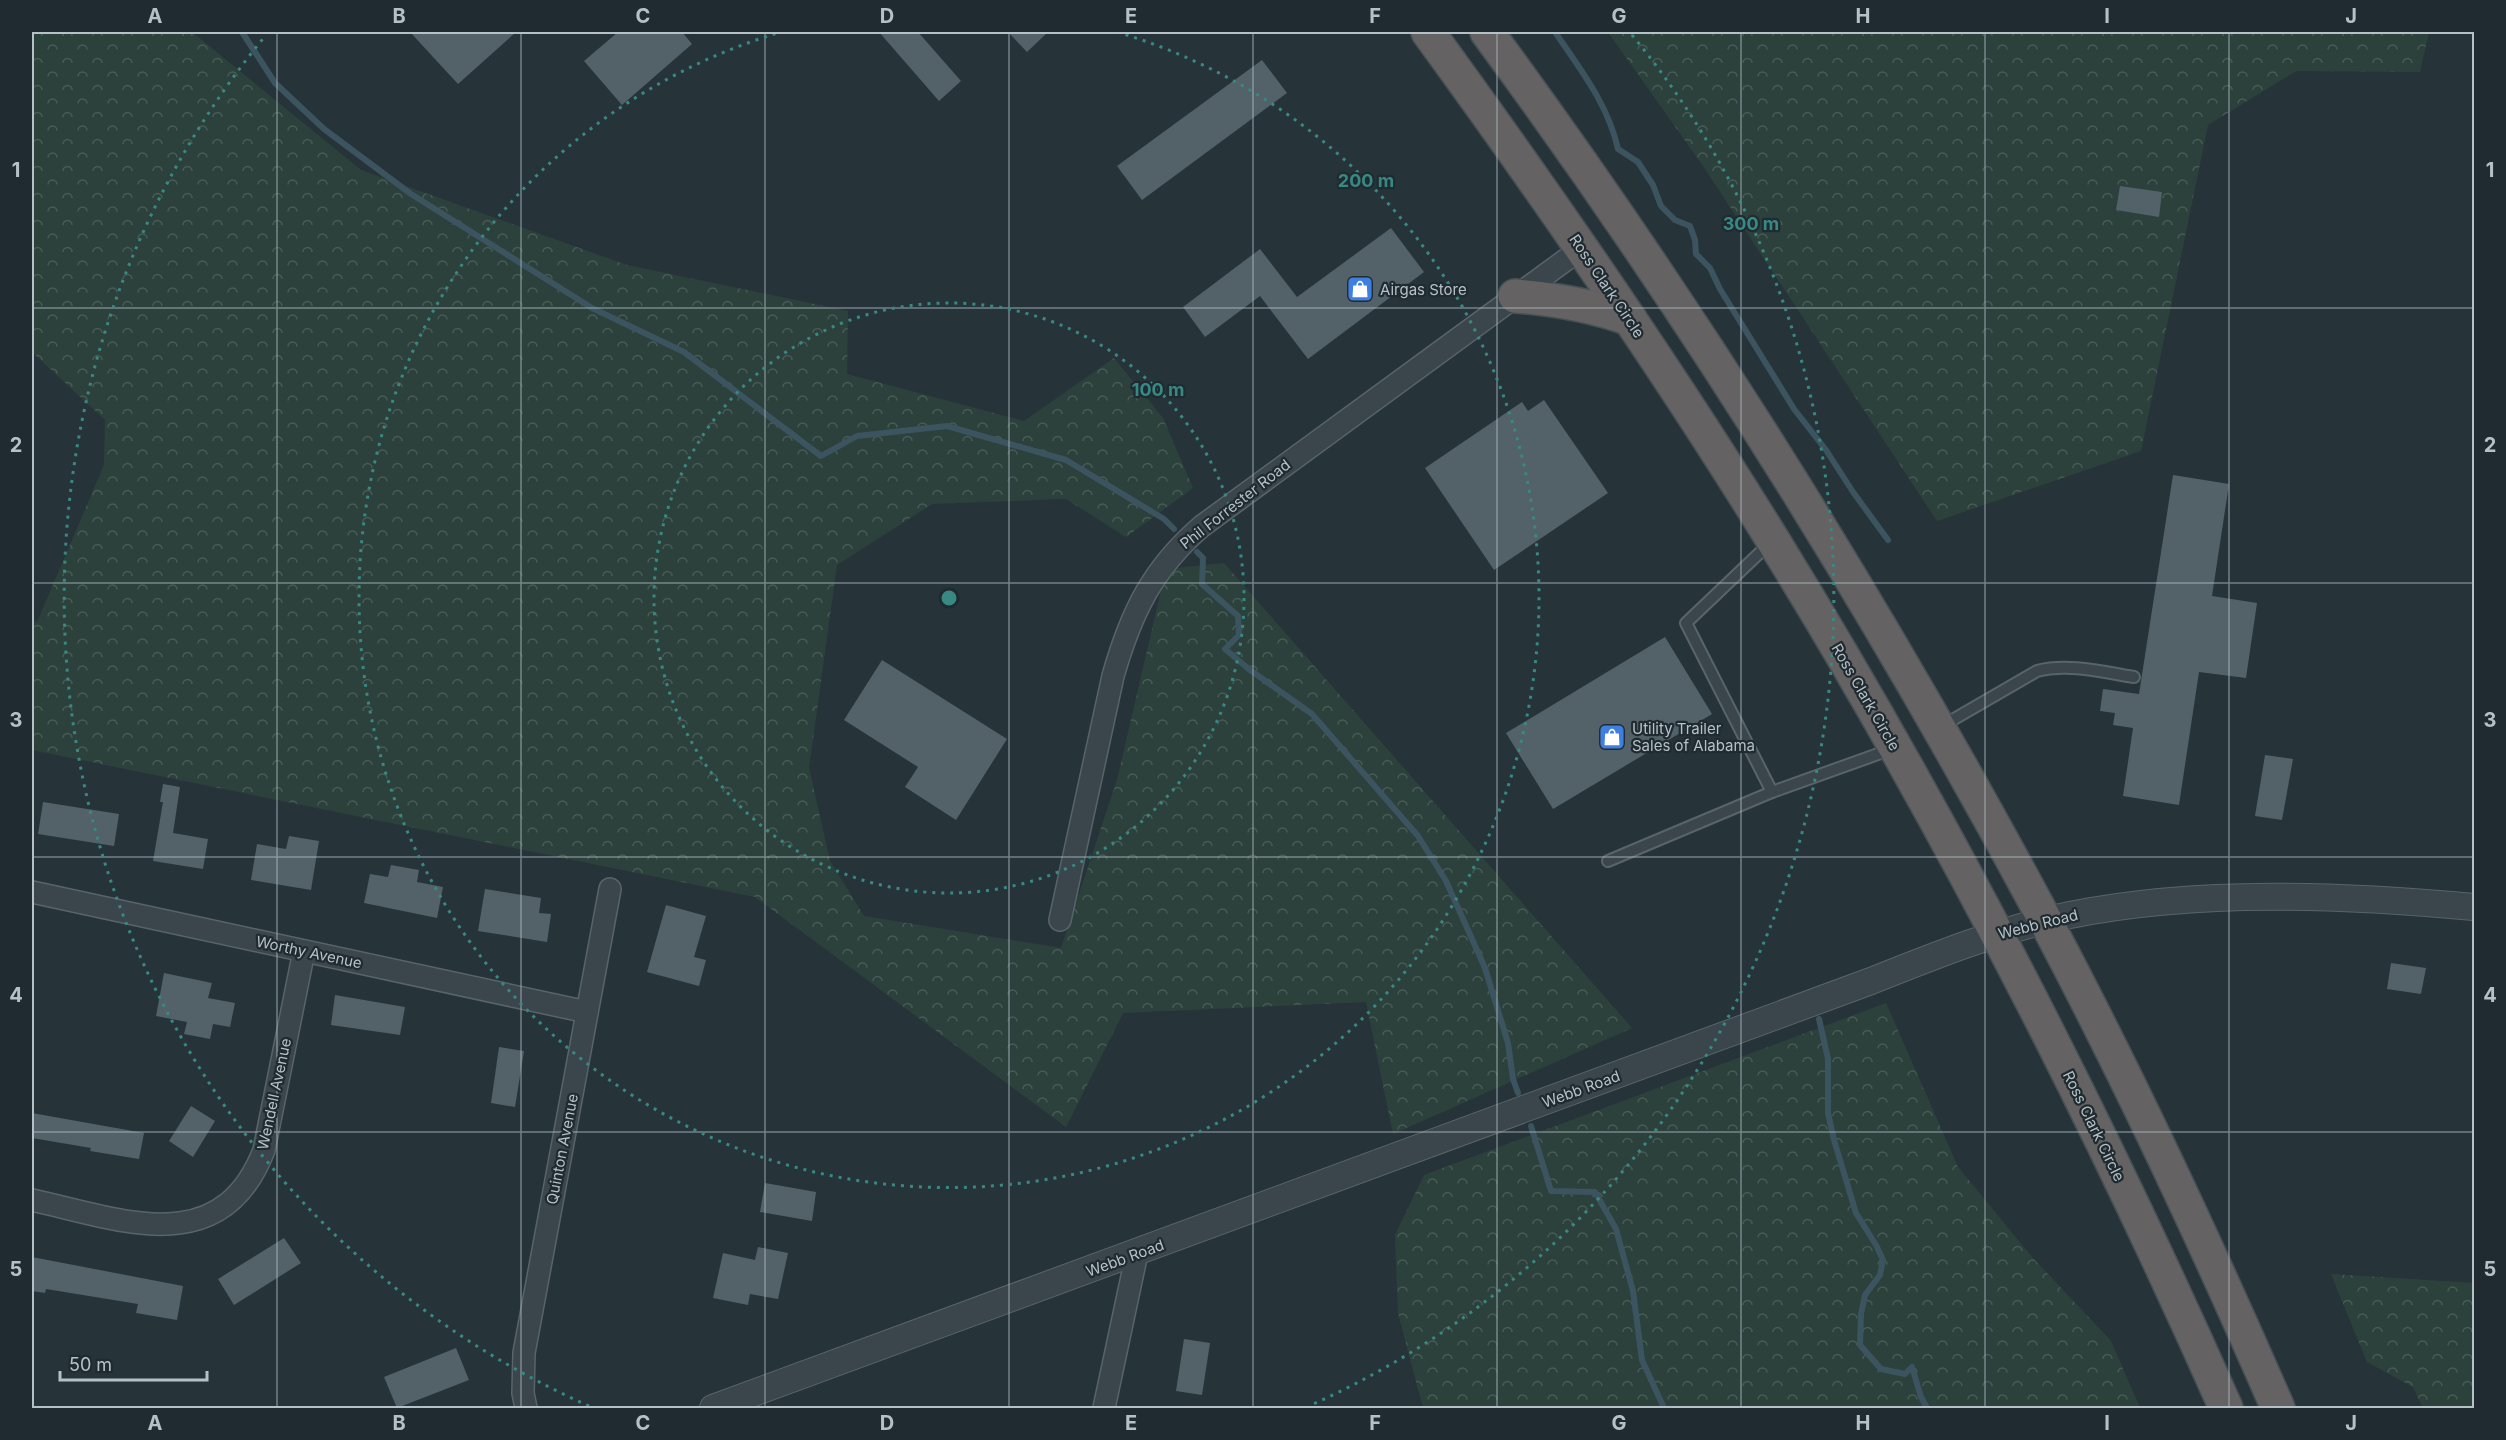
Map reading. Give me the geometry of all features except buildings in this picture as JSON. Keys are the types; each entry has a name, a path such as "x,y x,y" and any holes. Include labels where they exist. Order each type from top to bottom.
{"highway":[{"name":"Ross Clark Circle","path":"1428,32 1630,319 1773,540 1895,747 1997,934 2139,1219 2226,1408"},
{"path":"1487,32 1621,220 1768,443 1939,728 2046,921 2186,1204 2278,1408"},
{"path":"1582,248 1621,220"},
{"path":"1515,296 1561,300 1596,307 1630,319"},
{"path":"1895,747 1939,728"}],"street":[{"name":"Phil Forrester Road","path":"1060,920 1113,676 1123,641 1138,603 1160,568 1179,546 1202,526 1582,248"},
{"name":"Quinton Avenue","path":"526,1408 523,1393 524,1353 610,889"},
{"name":"Worthy Avenue","path":"32,892 587,1012"},
{"name":"Webb Road","path":"712,1408 1137,1253 1860,985 1975,940 2068,915 2130,905 2206,900 2343,898 2475,907"},
{"name":"Wendell Avenue","path":"32,1200 159,1226 190,1222 231,1200 251,1177 264,1150 304,951"},
{"path":"1104,1408 1137,1253"}],"lane":[{"path":"1772,792 1686,623 1773,540"},
{"path":"1939,728 2037,671 2064,668 2134,676"},
{"path":"1608,861 1772,792 1895,747"}],"green space":[{"path":"32,32 192,32 361,170 627,265 848,311 847,374 1024,421 1114,358 1163,418 1193,488 1126,537 1066,499 932,504 837,565 809,768 830,861 864,916 1061,948 1117,780 1166,569 1224,563 1632,1028 1393,1134 1366,1002 1123,1013 1066,1127 755,897 32,750 32,623 38,620 104,465 105,420 32,352"},
{"path":"1608,32 2429,32 2420,72 2296,71 2208,125 2141,451 1937,521 1703,166"},
{"path":"1886,1003 1958,1167 2032,1257 2111,1341 2140,1408 1423,1408 1398,1313 1395,1235 1424,1175"},
{"path":"2331,1274 2474,1283 2474,1408 2423,1408 2413,1387 2367,1362"}],"waterway":[{"path":"242,32 275,83 324,129 411,194 592,308 684,352 821,456 857,436 947,426 1066,460 1164,519 1174,529"},
{"path":"1555,32 1600,102 1618,149 1638,162 1653,185 1661,206 1675,220 1690,226 1695,240 1696,254 1710,268 1720,289 1794,409 1826,450 1888,540"},
{"path":"1197,552 1203,558 1202,584 1238,616 1239,635 1225,649 1250,670 1312,714 1418,836 1446,881 1485,968 1508,1043 1513,1079 1518,1093"},
{"path":"1819,1019 1828,1059 1828,1113 1834,1140 1856,1213 1883,1260 1880,1275 1865,1295 1861,1314 1860,1345 1881,1369 1905,1374 1912,1367 1921,1397 1927,1408"},
{"path":"1531,1126 1551,1191 1595,1192 1616,1229 1633,1291 1642,1360 1664,1408"}],"place":[{"name":"Airgas Store","path":"1360,289"},
{"name":"Utility Trailer Sales of Alabama","path":"1612,737"}]}
